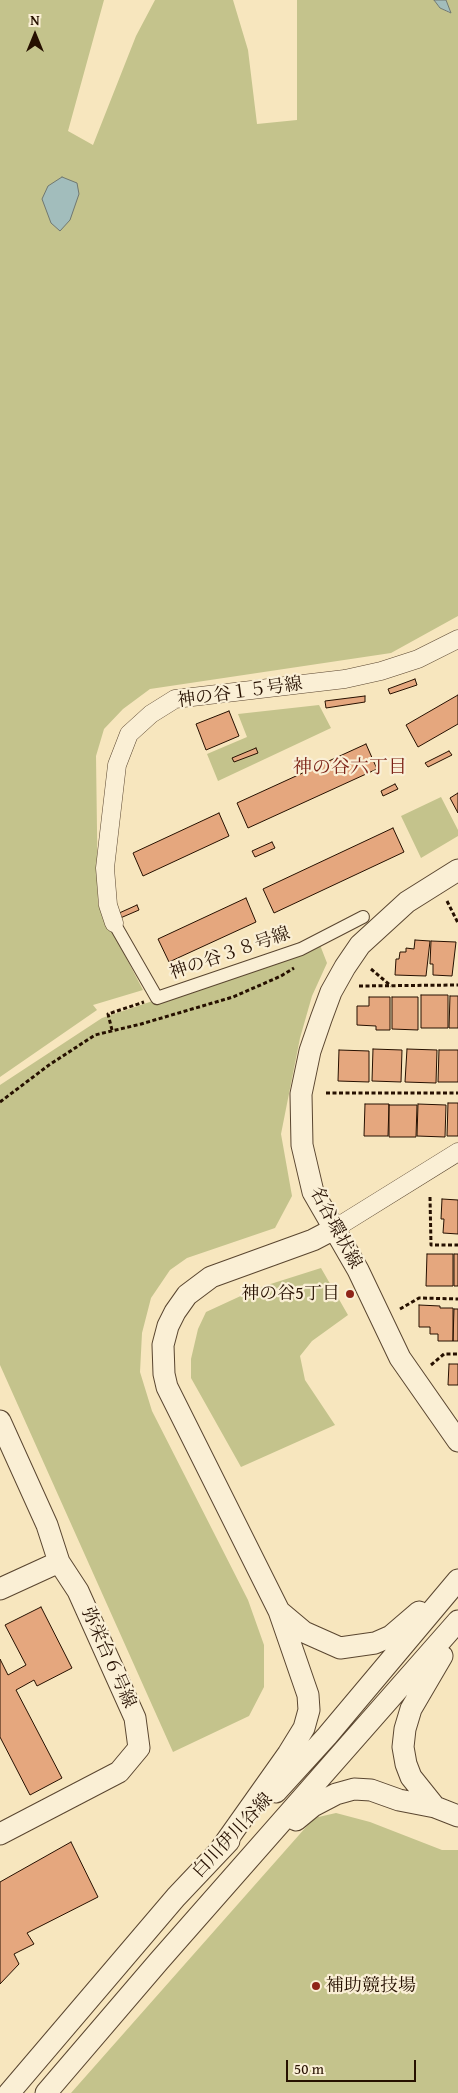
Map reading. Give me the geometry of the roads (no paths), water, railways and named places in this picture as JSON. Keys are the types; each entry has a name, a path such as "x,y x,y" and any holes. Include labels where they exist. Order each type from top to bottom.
{"street":[{"name":"神の谷１５号線","path":"114,923 108,905 105,868 117,765 128,734 151,714 175,699 344,679 381,671 418,659 458,639"},
{"name":"名谷環状線","path":"458,870 407,902 360,945 331,992 310,1051 301,1094 302,1145 313,1192 358,1270 400,1358 458,1441"},
{"name":"神の谷３８号線","path":"114,923 157,998 301,949 363,917"},
{"path":"220,1850 288,1754 304,1728 309,1710 308,1694 279,1610 167,1387 164,1374 163,1345 168,1326 174,1312 187,1295 212,1277 313,1240 458,1152"},
{"name":"弥栄台６号線","path":"0,1421 47,1525 59,1562 78,1592 135,1718 138,1748 119,1772 0,1834"},
{"path":"0,1589 59,1562"},
{"path":"279,1610 304,1632 320,1640 340,1648 358,1647 390,1636 456,1583"},
{"name":"白川伊川谷線","path":"9,2093 176,1897 327,1736 456,1583"},
{"name":"白川伊川谷線","path":"46,2093 159,1961 458,1621"},
{"path":"435,1807 411,1777 403,1747 405,1729 411,1709 429,1676 458,1633"},
{"path":"255,1852 313,1806 336,1794 354,1789 371,1790 399,1800 435,1807 458,1816"}],"water":[{"path":"434,0 446,0 451,13 440,8"},
{"path":"62,177 77,183 79,194 70,220 60,231 51,223 42,199 48,186"}],"place":[{"name":"神の谷5丁目","path":"350,1294"},
{"name":"補助競技場","path":"316,1986"}],"district":[{"name":"神の谷六丁目","path":"350,768"}]}
